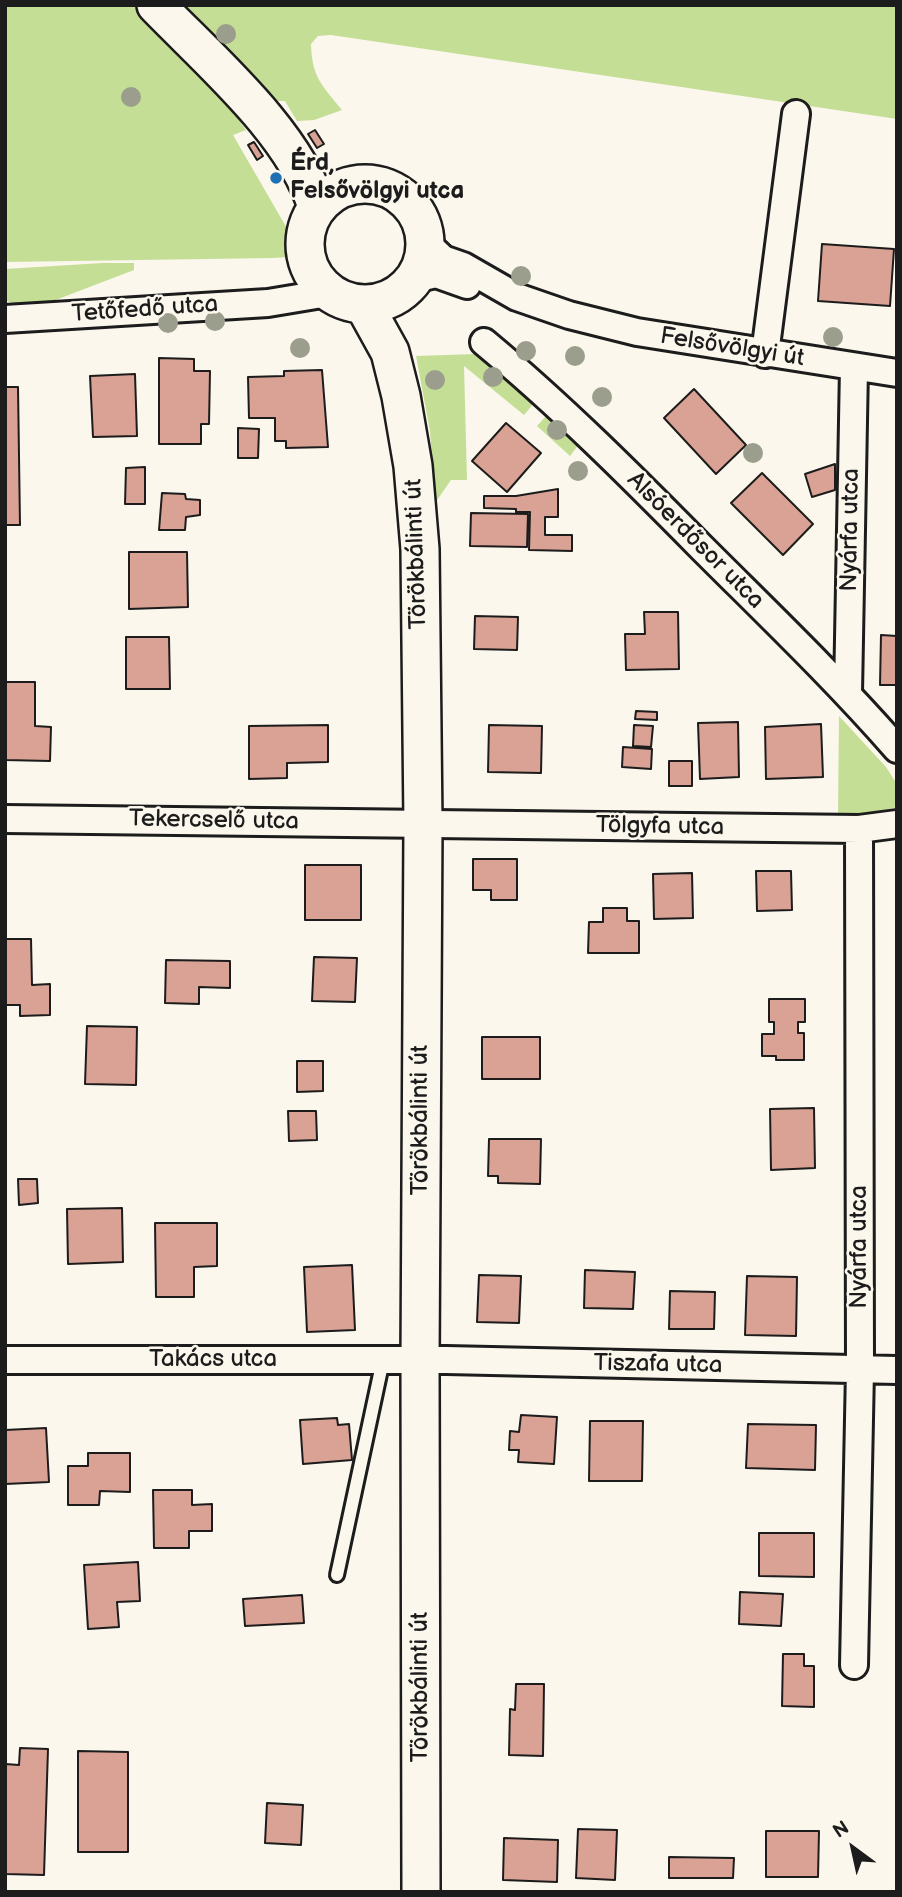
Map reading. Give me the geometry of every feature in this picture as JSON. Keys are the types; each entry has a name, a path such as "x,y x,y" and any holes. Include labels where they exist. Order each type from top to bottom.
{"main road":[{"path":"156,5 259,112 329,198"},
{"path":"360,184 374,184 400,195 418,216 425,242 423,262 410,283 387,301 364,305 345,302 319,282 306,259 304,243 308,224 329,198 360,184"},
{"name":"Törökbálinti út","path":"410,283 392,324 390,352 413,466 420,549 421,1892"},
{"name":"Törökbálinti út","path":"364,305 390,352"}],"street":[{"path":"765,354 796,114"},
{"name":"Felsővölgyi út","path":"425,242 443,259 471,271 517,298 569,315 637,332 897,373"},
{"name":"Felsővölgyi út","path":"410,283 436,274 465,284 524,314 547,319 569,315"},
{"name":"Tetőfedő utca","path":"5,319 285,301 319,282"},
{"name":"Alsóerdősor utca","path":"484,342 545,393 848,694 897,749"},
{"name":"Nyárfa utca","path":"848,694 854,367"},
{"name":"Tekercselő utca","path":"5,819 422,824"},
{"name":"Tölgyfa utca","path":"422,824 859,829 897,824"},
{"name":"Nyárfa utca","path":"854,1665 860,1370 859,829"},
{"name":"Takács utca","path":"5,1360 420,1361"},
{"name":"Tiszafa utca","path":"420,1361 897,1370"}],"lane":[{"path":"337,1575 383,1360"}],"green space":[{"path":"5,5 137,5 228,105 246,130 233,135 303,256 5,262"},
{"path":"174,5 897,5 897,119 331,35 318,36 311,44 313,65 319,80 342,110 314,120 297,121 285,101 275,101 269,108"},
{"path":"134,263 134,270 53,301 21,307 5,300 5,269"},
{"path":"476,354 534,403 524,415 464,366 467,480 451,480 435,503 430,431 416,356"},
{"path":"547,415 579,444 570,456 537,426"},
{"path":"839,716 886,767 897,784 897,807 861,816 838,817"}],"building":[{"path":"315,130 324,144 317,148 308,134"},
{"path":"254,142 263,156 257,160 248,145"},
{"path":"822,244 894,249 890,306 818,301"},
{"path":"159,358 194,359 194,371 210,371 209,424 201,424 201,444 159,444"},
{"path":"322,370 328,447 286,448 286,441 275,441 275,418 249,418 248,377 284,376 284,371"},
{"path":"135,374 137,436 93,437 90,376"},
{"path":"5,387 18,387 20,525 5,525"},
{"path":"694,389 746,445 716,474 664,418"},
{"path":"506,423 541,453 507,492 472,461"},
{"path":"238,428 259,429 258,458 238,458"},
{"path":"835,464 835,490 812,497 805,474"},
{"path":"145,467 145,504 125,504 126,468"},
{"path":"762,473 813,524 783,555 731,503"},
{"path":"558,489 558,517 545,517 545,535 572,535 572,551 529,550 530,512 484,508 484,496 516,496"},
{"path":"162,493 185,494 186,499 200,500 200,515 186,517 185,530 159,530"},
{"path":"471,513 528,514 527,547 470,546"},
{"path":"129,552 187,552 188,607 129,609"},
{"path":"644,612 678,612 679,669 626,670 625,634 645,634"},
{"path":"475,616 518,617 517,650 474,649"},
{"path":"881,635 897,636 897,685 880,685"},
{"path":"126,637 169,637 170,689 126,689"},
{"path":"5,682 35,682 35,726 51,727 50,761 5,760"},
{"path":"636,711 657,712 657,720 635,719"},
{"path":"738,722 739,777 700,779 698,723"},
{"path":"821,724 823,777 766,779 765,727"},
{"path":"328,725 328,762 287,763 287,778 249,779 249,726"},
{"path":"489,725 542,726 541,773 488,772"},
{"path":"634,725 653,726 651,747 633,746"},
{"path":"623,747 652,749 651,769 622,767"},
{"path":"669,761 692,761 692,786 669,786"},
{"path":"473,859 517,859 517,900 491,900 491,890 473,890"},
{"path":"305,865 361,865 361,920 305,920"},
{"path":"756,871 791,871 792,910 757,911"},
{"path":"692,873 693,918 654,919 653,874"},
{"path":"603,908 627,908 627,921 639,921 639,953 588,953 589,922 603,922"},
{"path":"5,939 31,939 32,985 50,984 50,1015 20,1016 20,1005 5,1005"},
{"path":"314,957 357,958 355,1002 312,1001"},
{"path":"166,960 230,961 230,988 199,987 199,1004 165,1003"},
{"path":"769,999 805,999 805,1022 798,1022 798,1033 804,1033 804,1060 776,1060 776,1056 762,1056 762,1034 774,1034 774,1022 769,1022"},
{"path":"87,1026 137,1027 136,1085 85,1084"},
{"path":"482,1037 540,1037 540,1079 482,1079"},
{"path":"297,1061 323,1061 323,1091 297,1092"},
{"path":"814,1108 815,1168 771,1170 770,1109"},
{"path":"288,1111 316,1111 317,1140 289,1141"},
{"path":"489,1139 541,1139 540,1184 498,1183 498,1176 488,1176"},
{"path":"18,1179 37,1179 38,1203 19,1205"},
{"path":"122,1208 123,1262 68,1264 67,1209"},
{"path":"155,1223 217,1223 217,1266 194,1267 194,1297 156,1297"},
{"path":"352,1265 355,1330 307,1332 304,1267"},
{"path":"585,1270 635,1272 633,1309 584,1308"},
{"path":"479,1275 521,1276 519,1323 477,1322"},
{"path":"747,1276 797,1277 796,1336 745,1335"},
{"path":"670,1291 715,1292 714,1329 669,1329"},
{"path":"521,1415 557,1417 554,1464 518,1462 519,1450 509,1450 510,1431 519,1432"},
{"path":"337,1418 338,1425 349,1424 352,1460 303,1464 300,1420"},
{"path":"590,1421 643,1421 642,1481 589,1481"},
{"path":"748,1424 816,1425 815,1470 746,1468"},
{"path":"46,1428 49,1482 5,1484 5,1430"},
{"path":"88,1453 130,1453 130,1492 100,1491 99,1505 68,1505 68,1466 88,1466"},
{"path":"153,1490 192,1490 192,1505 212,1504 212,1531 189,1531 189,1548 154,1548"},
{"path":"759,1533 814,1533 814,1577 759,1576"},
{"path":"138,1562 140,1601 117,1602 119,1627 88,1629 84,1565"},
{"path":"740,1592 783,1594 781,1626 739,1624"},
{"path":"302,1595 304,1623 245,1626 243,1599"},
{"path":"783,1654 804,1654 804,1666 814,1666 814,1707 782,1706"},
{"path":"516,1684 544,1684 543,1756 509,1755 510,1709 515,1710"},
{"path":"20,1748 48,1749 44,1875 5,1874 5,1764 19,1765"},
{"path":"78,1751 128,1752 128,1852 78,1852"},
{"path":"267,1803 303,1805 301,1845 265,1843"},
{"path":"578,1829 617,1830 615,1880 576,1878"},
{"path":"766,1831 819,1831 818,1877 766,1877"},
{"path":"504,1838 558,1840 557,1882 503,1880"},
{"path":"669,1857 734,1858 733,1878 669,1878"}],"place":[{"name":"Érd, Felsővölgyi utca","path":"276,178"}]}
